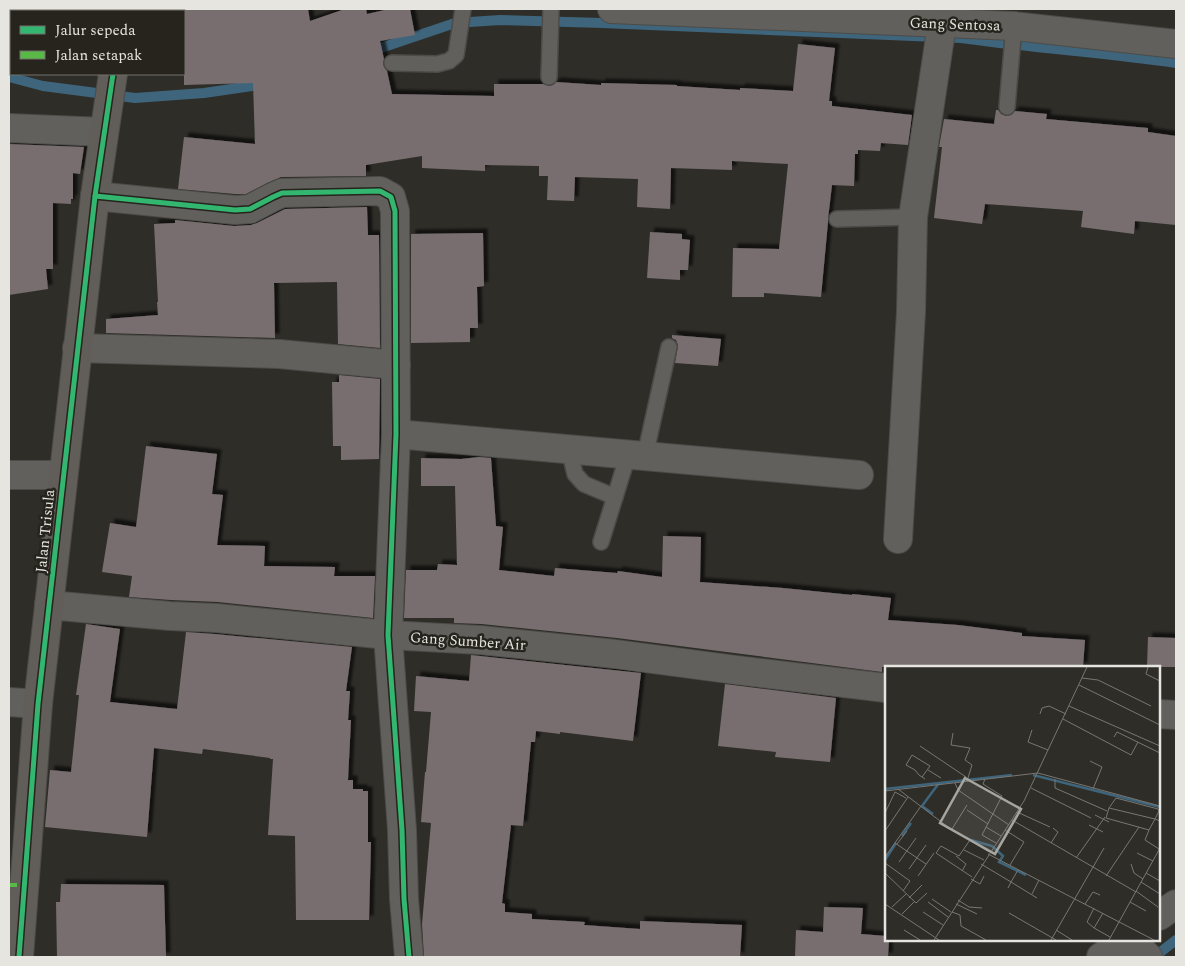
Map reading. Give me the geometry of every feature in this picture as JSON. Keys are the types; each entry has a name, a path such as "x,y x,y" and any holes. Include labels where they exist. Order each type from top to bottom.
{"street":[{"name":"Gang Sentosa","path":"612,9 941,34 1014,26 1176,44"},
{"path":"898,539 911,312 913,217 941,34"},
{"name":"Jalan Trisula","path":"19,957 17,885 50,605 94,196 113,75"},
{"path":"9,128 106,120"},
{"path":"94,196 234,210 250,209 282,193 380,191 391,197 395,211 396,434 388,635 409,957"},
{"path":"77,348 279,354 396,365"},
{"path":"396,434 859,475"},
{"path":"9,475 63,475"},
{"name":"Gang Sumber Air","path":"50,605 170,616 216,618 388,635 490,641 615,654 885,688"},
{"path":"9,702 38,704"},
{"path":"1160,714 1176,715"},
{"path":"1160,915 1176,904"},
{"path":"1101,957 1136,946"}],"lane":[{"path":"392,64 437,64 449,61 456,54 463,9"},
{"path":"549,77 552,9"},
{"path":"1006,107 1014,26"},
{"path":"837,219 913,217"},
{"path":"601,542 615,497 636,455 669,347"},
{"path":"569,449 575,474 584,484 615,497"}],"building":[{"path":"308,9 310,21 345,9 366,9 367,14 389,9 410,9 415,35 380,41 384,59 383,63 387,71 392,94 494,96 494,84 543,84 549,86 556,82 601,85 601,83 677,85 740,90 740,88 793,91 798,44 835,48 829,101 832,101 832,106 912,115 908,145 881,143 880,151 858,150 858,154 855,154 854,186 832,185 821,297 764,293 764,297 732,297 733,248 779,249 788,164 732,161 732,170 671,168 670,209 637,207 638,179 575,177 574,201 547,200 548,176 539,176 539,166 485,165 485,171 422,168 422,156 366,165 366,176 281,177 246,194 178,189 184,137 255,144 253,83 184,85 184,10"},
{"path":"996,110 1006,116 1011,115 1015,111 1047,114 1046,119 1148,128 1148,132 1176,136 1176,225 1135,221 1134,234 1081,227 1083,211 985,204 982,224 934,218 942,147 939,147 944,119 994,124"},
{"path":"9,144 84,147 80,174 73,173 73,199 71,199 71,204 53,203 53,269 46,269 48,289 9,295"},
{"path":"367,207 368,235 379,235 380,348 338,344 337,282 274,283 275,338 106,333 106,319 158,315 154,224 175,223 175,220 234,226 251,225 285,209"},
{"path":"650,232 682,234 682,239 690,240 688,270 680,270 680,280 647,278"},
{"path":"483,233 484,286 477,287 478,328 470,328 470,342 411,343 411,234"},
{"path":"672,335 721,339 718,366 675,363 678,345 676,340 672,338"},
{"path":"339,375 380,379 379,459 341,460 341,446 333,446 332,382 339,382"},
{"path":"146,446 217,454 212,494 223,495 217,545 265,546 264,566 335,567 334,576 375,576 373,618 218,602 129,597 132,576 102,572 110,523 136,527"},
{"path":"421,458 491,458 496,526 503,527 499,570 554,576 555,568 617,573 618,571 662,577 663,536 701,537 700,582 891,598 888,620 958,625 1022,633 1022,636 1085,640 1083,666 885,666 882,667 882,672 617,638 482,624 454,623 454,618 404,618 406,570 437,570 438,564 457,565 455,486 421,486"},
{"path":"86,624 120,629 110,702 177,709 186,632 352,647 346,691 350,691 348,720 351,720 348,780 353,780 353,789 368,791 368,842 371,842 369,920 296,920 295,836 268,835 273,759 270,758 203,749 202,754 154,748 147,837 45,827 50,770 71,772 79,695 76,695"},
{"path":"1148,637 1176,638 1176,667 1147,666"},
{"path":"471,655 641,673 633,741 536,731 535,742 531,742 523,826 511,825 502,903 505,904 505,912 532,914 532,919 585,922 584,925 640,929 640,921 742,925 740,957 424,957 422,924 431,823 421,822 431,712 414,711 416,676 469,681"},
{"path":"725,684 836,698 830,762 775,757 776,752 718,746"},
{"path":"61,884 164,885 166,957 57,957 56,902 60,902"},
{"path":"824,907 863,908 861,934 885,936 885,941 889,941 888,957 795,957 796,930 823,932"}],"waterway":[{"path":"369,52 455,23 500,20 961,38 1176,63"},
{"path":"9,77 43,86 135,98 204,93 265,84"},
{"path":"1154,957 1176,940"}],"marked path":[{"path":"9,885 24,885"}],"cycle path":[{"path":"19,957 38,704 95,196 113,75"},
{"path":"95,196 235,210 250,209 282,193 380,191 391,197 395,211 396,434 388,635 409,957"}]}
